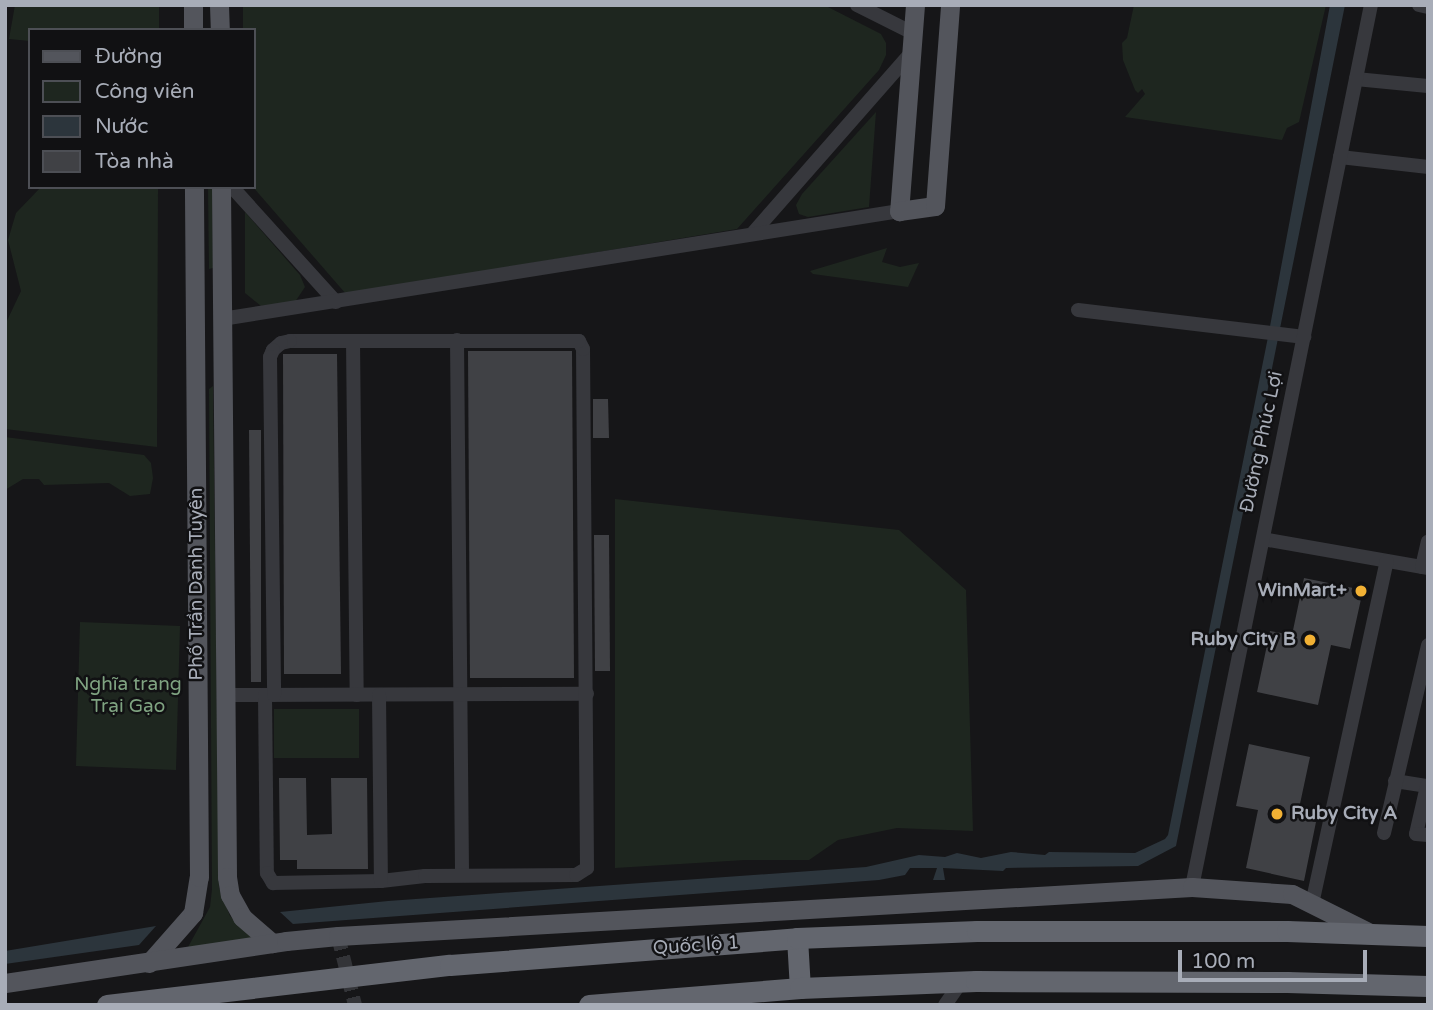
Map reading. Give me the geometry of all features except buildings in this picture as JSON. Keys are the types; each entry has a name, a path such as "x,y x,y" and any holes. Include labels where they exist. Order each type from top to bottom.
{"highway":[{"name":"Quốc lộ 1","path":"107,1005 450,965 797,938 977,931 1287,931 1428,936"},
{"path":"797,938 800,988"},
{"path":"589,1005 800,988 961,982 1287,982 1428,986"}],"main road":[{"path":"193,5 193,28"},
{"path":"219,5 220,28"},
{"path":"915,5 900,211 935,206 950,5"},
{"name":"Phố Trần Danh Tuyên","path":"149,963 193,913 199,877 194,189"},
{"name":"Phố Trần Danh Tuyên","path":"221,189 230,895 242,917 272,943"},
{"path":"195,320 222,319"},
{"path":"5,983 272,943 459,928 1192,887 1292,894 1373,934"}],"street":[{"path":"752,234 912,43 857,5"},
{"name":"Đường Phúc Lợi","path":"1192,887 1371,5"},
{"path":"1419,5 1428,7"},
{"path":"1356,79 1428,86"},
{"path":"1340,157 1428,167"},
{"path":"234,189 337,302"},
{"path":"222,319 900,211"},
{"path":"1078,310 1304,337"},
{"path":"457,340 462,875"},
{"path":"457,340 575,340 582,344 587,869 576,875 425,876 381,881 279,884 269,879 270,357 281,343 457,340"},
{"path":"353,341 357,695"},
{"path":"1262,539 1425,567 1428,542"},
{"path":"1312,904 1387,561"},
{"path":"1384,833 1428,645"},
{"path":"226,695 587,694"},
{"path":"379,695 381,881"},
{"path":"1395,781 1428,786 1416,834 1428,835"},
{"path":"945,1005 961,982"}],"green space":[{"path":"15,5 159,5 159,28 28,28 28,41 9,39"},
{"path":"243,5 824,5 881,34 886,43 886,55 879,70 737,229 346,294 255,189 256,28 243,28"},
{"path":"1134,5 1326,5 1299,122 1287,128 1282,140 1125,117 1145,94 1142,89 1138,93 1135,90 1123,60 1122,43 1127,38"},
{"path":"876,112 869,207 808,217 799,214 796,205 802,194"},
{"path":"39,189 158,189 157,447 5,429 5,325 21,291 8,240 16,213"},
{"path":"208,189 212,189 213,268 209,269"},
{"path":"245,212 300,275 305,287 295,302 261,306 245,293"},
{"path":"887,248 882,262 900,267 919,263 908,287 813,274 810,271"},
{"path":"213,386 219,888 230,916 255,940 188,947 210,907 212,889 209,389"},
{"path":"5,437 144,455 151,463 153,478 150,494 130,496 109,483 44,485 39,479 23,479 5,490"},
{"path":"615,499 899,530 966,590 973,831 897,828 838,840 809,860 745,860 615,868"},
{"name":"Nghĩa trang Trại Gạo","path":"80,622 180,626 176,770 76,766"},
{"path":"274,709 359,709 359,758 274,758"}],"water":[{"path":"1330,5 1345,5 1176,846 1138,866 1006,868 1003,871 943,868 945,880 933,880 937,868 910,868 905,875 879,880 293,924 280,912 388,901 866,867 919,855 945,857 957,853 981,858 1011,852 1045,855 1049,852 1135,853 1165,839 1168,835 1268,337"},
{"path":"156,926 139,945 5,964 5,951"}],"tunnel":[{"path":"338,936 355,1005"}],"place":[{"name":"WinMart+","path":"1361,591"},
{"name":"Ruby City B","path":"1310,640"},
{"name":"Ruby City A","path":"1277,814"}]}
